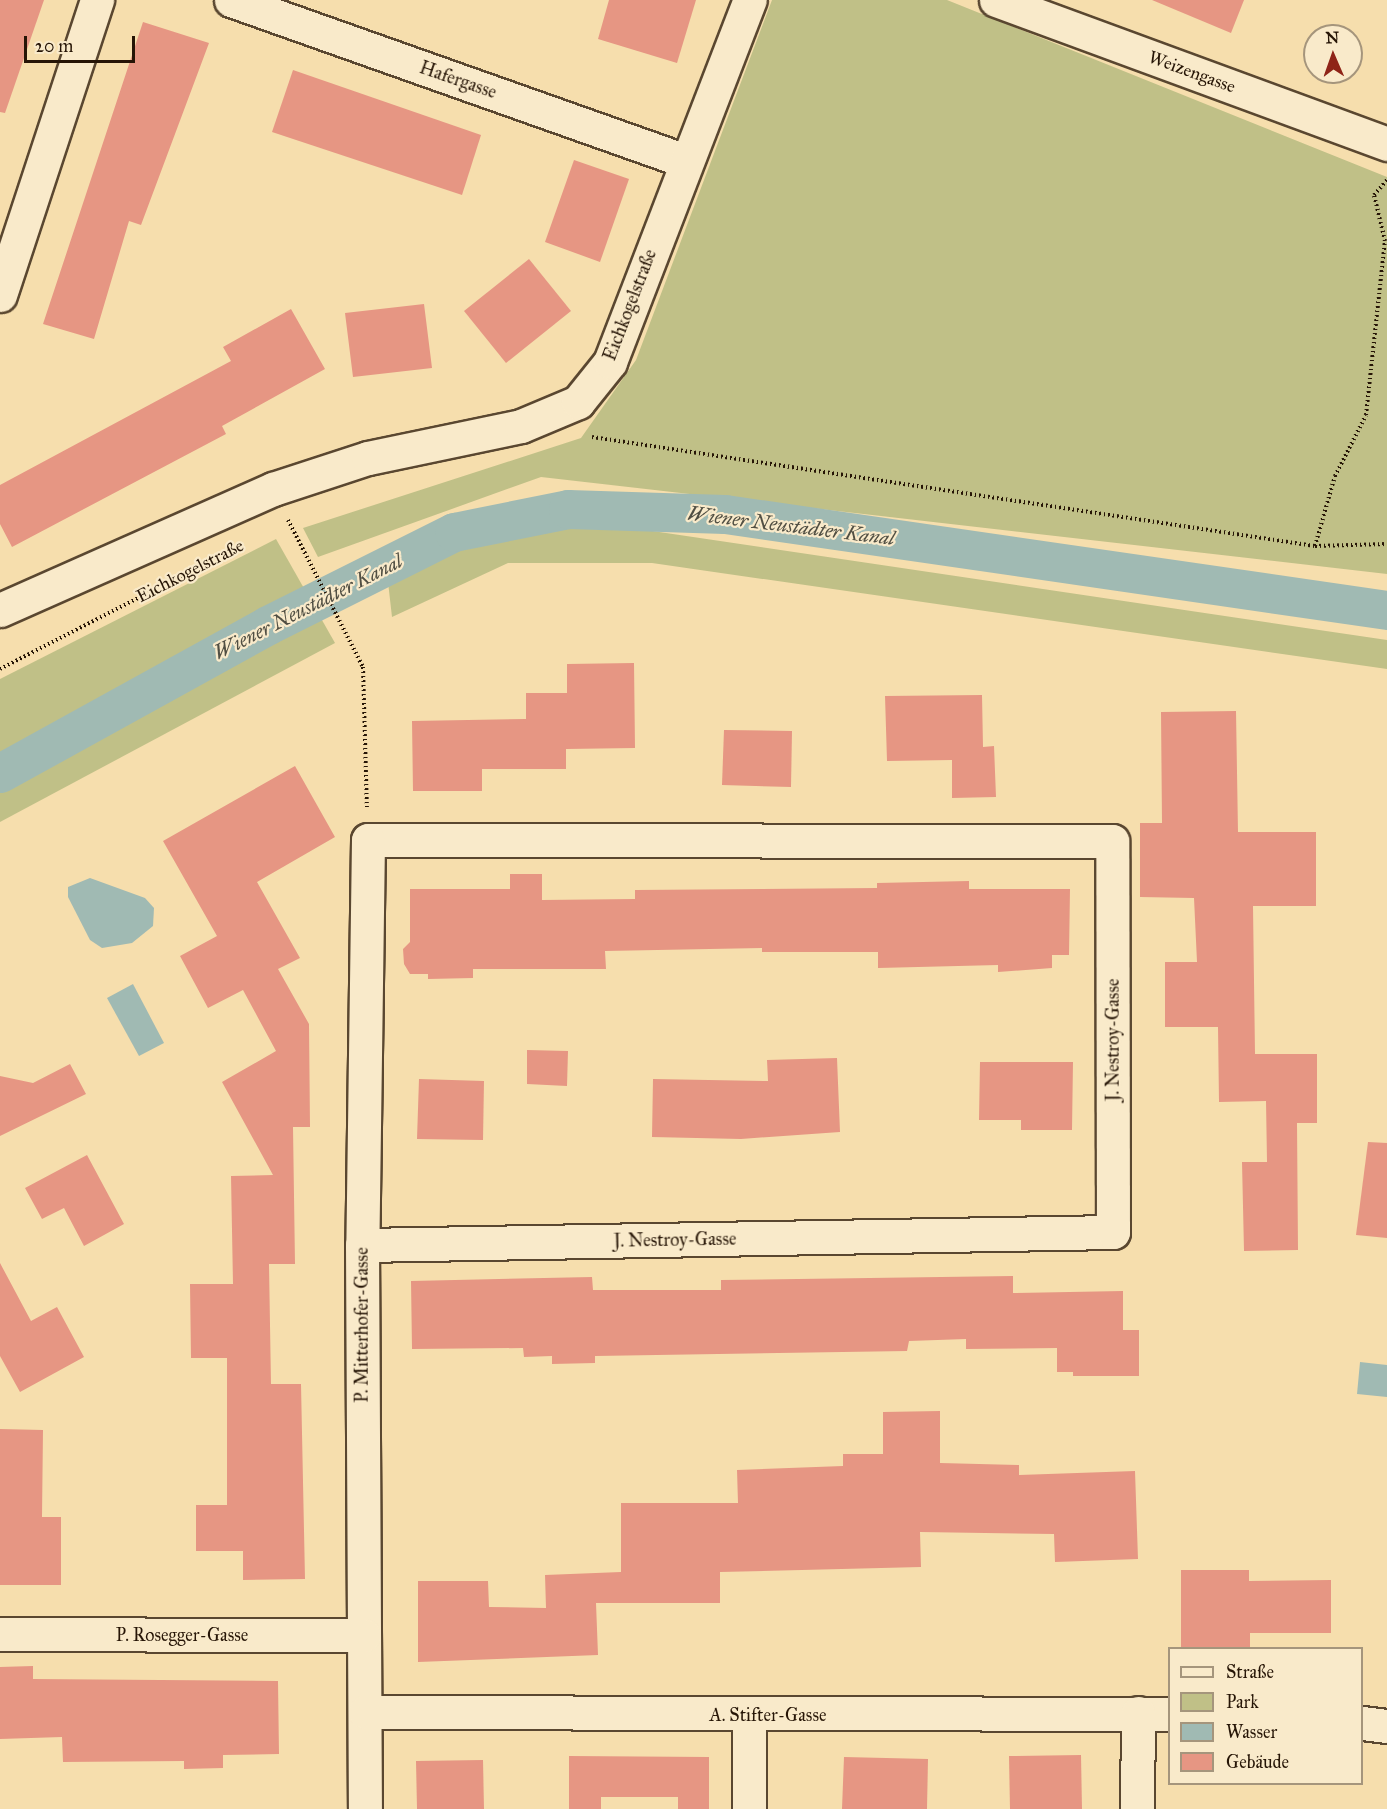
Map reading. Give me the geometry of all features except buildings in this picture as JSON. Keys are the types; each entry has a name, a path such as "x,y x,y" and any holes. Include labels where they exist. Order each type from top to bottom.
{"street":[{"path":"0,295 97,0"},
{"name":"Hafergasse","path":"231,0 685,161"},
{"name":"Eichkogelstraße","path":"0,610 273,489 368,458 520,426 578,402 610,362 685,161 750,0"},
{"name":"Weizengasse","path":"996,0 1387,144"},
{"name":"P. Mitterhofer-Gasse","path":"365,1809 362,1245 368,840"},
{"name":"J. Nestroy-Gasse","path":"362,1245 1113,1232 1112,841 368,840"},
{"name":"P. Rosegger-Gasse","path":"0,1634 364,1635"},
{"name":"A. Stifter-Gasse","path":"366,1712 749,1716 1168,1714"},
{"path":"1137,1809 1138,1713"},
{"path":"749,1716 749,1809"},
{"path":"1363,1722 1387,1726"}],"path":[{"path":"1315,546 1335,476 1366,415 1385,240 1374,195 1387,180"},
{"path":"580,435 1315,546 1387,544"},
{"path":"277,526 298,515"},
{"name":"Eichkogelstraße","path":"0,669 245,543"},
{"path":"303,556 363,667 368,840"}],"green space":[{"path":"772,0 947,0 1387,177 1387,574 541,477 318,557 303,528 581,438 636,360"},
{"path":"585,521 1387,640 1387,669 652,563 508,563 392,617 388,582 471,545"},
{"path":"276,539 335,643 0,822 0,679"}],"water":[{"path":"90,878 145,898 154,908 153,926 132,943 102,948 90,940 68,897 68,887"},
{"path":"133,984 164,1043 139,1056 107,998"},
{"path":"1360,1362 1387,1365 1387,1397 1357,1394"}],"waterway":[{"name":"Wiener Neustädter Kanal","path":"0,773 268,625 454,532 568,509 725,514 1387,610"}]}
